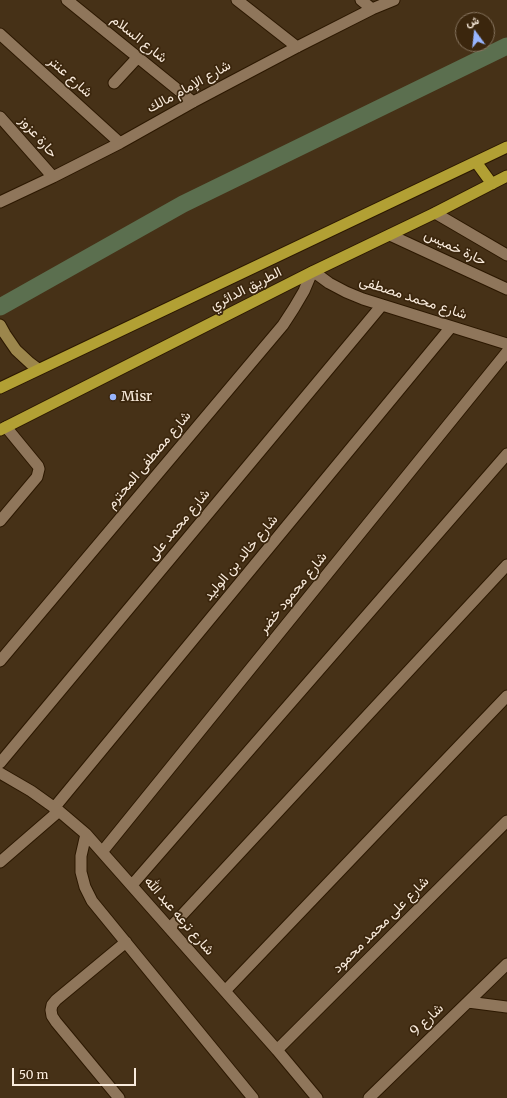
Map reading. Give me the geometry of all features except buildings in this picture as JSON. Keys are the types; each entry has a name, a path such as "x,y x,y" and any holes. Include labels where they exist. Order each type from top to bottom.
{"highway":[{"name":"الطريق الدائري","path":"0,388 507,147"},
{"path":"476,162 492,184"},
{"name":"الطريق الدائري","path":"3,428 507,176"}],"main road":[{"path":"2,329 16,350 30,364 38,369"}],"street":[{"name":"شارع السلام","path":"67,0 193,102"},
{"path":"237,0 297,47"},
{"path":"361,0 372,9"},
{"name":"شارع الإمام مالك","path":"0,202 120,143 193,102 297,47 372,9 394,0"},
{"name":"شارع عنتر","path":"0,34 120,143"},
{"path":"114,83 138,57"},
{"name":"حارة عزوز","path":"0,117 53,177"},
{"path":"435,213 507,256"},
{"name":"حارة خميس","path":"390,235 507,289"},
{"name":"شارع محمد مصطفى","path":"313,272 346,292 382,306 507,344"},
{"name":"شارع مصطفى المحترم","path":"0,661 283,325 304,291 313,272"},
{"name":"شارع محمد على","path":"0,763 382,306"},
{"name":"شارع خالد بن الوليد","path":"0,862 56,810 451,327"},
{"name":"شارع محمود خضر","path":"102,852 507,352"},
{"path":"0,521 39,473 38,466 3,428"},
{"path":"132,885 507,454"},
{"path":"170,928 507,565"},
{"path":"225,991 507,696"},
{"name":"شارع ترعه عبد الله","path":"0,773 31,791 86,834 277,1050 317,1098"},
{"name":"شارع على محمد محمود","path":"277,1050 507,821"},
{"path":"86,834 81,856 81,872 85,887 92,901 253,1098"},
{"path":"119,1098 56,1022 52,1016 51,1010 52,1005 56,1000 126,942"},
{"name":"شارع 9","path":"369,1098 507,964"},
{"path":"468,1002 507,1007"}],"waterway":[{"path":"0,307 183,204 507,46"}],"place":[{"name":"Misr","path":"113,397"}]}
